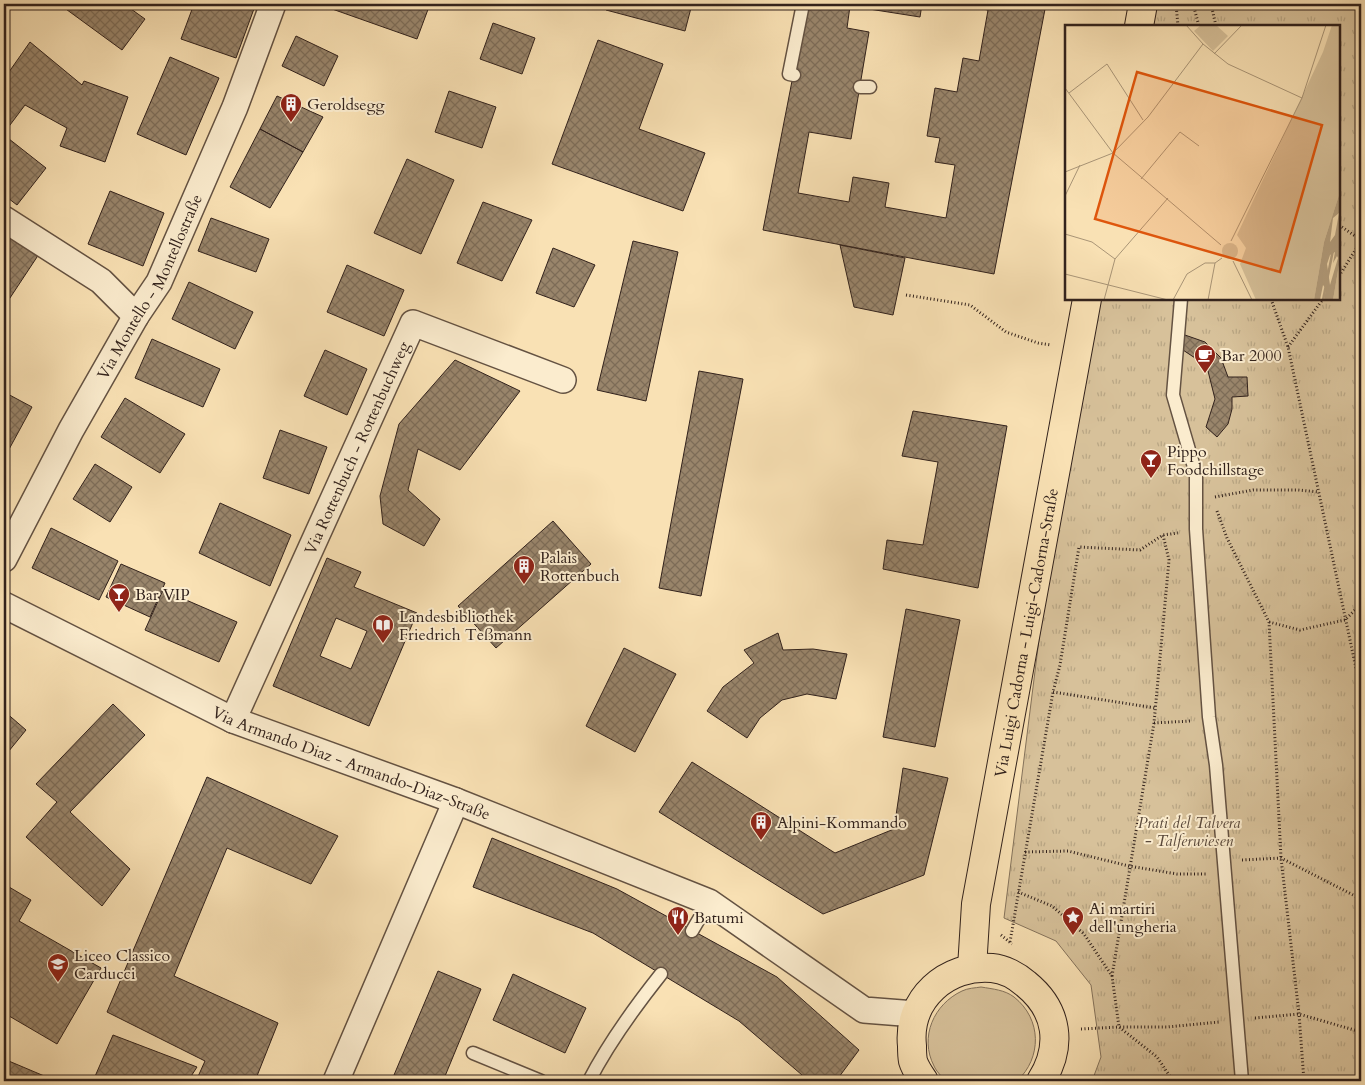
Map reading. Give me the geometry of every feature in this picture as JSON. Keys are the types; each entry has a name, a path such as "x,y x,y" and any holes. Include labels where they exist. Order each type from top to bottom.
{"main road":[{"path":"1139,25 1143,4"},
{"name":"Via Luigi Cadorna - Luigi-Cadorna-Straße","path":"972,968 976,904 1087,300"},
{"path":"924,1081 913,1061 910,1034 915,1014 922,1000 932,988 948,976 972,968 994,968 1017,976 1039,994 1050,1014 1054,1030 1054,1047 1049,1067 1041,1081"}],"street":[{"name":"Via Montello - Montellostraße","path":"4,559 71,430 136,316 159,282 235,107 273,4"},
{"path":"4,219 102,281 136,316"},
{"name":"Via Rottenbuch - Rottenbuchweg","path":"233,720 412,323 564,380"},
{"name":"Via Armando Diaz - Armando-Diaz-Straße","path":"4,605 233,720 456,801 709,902 864,1010 915,1014"},
{"path":"336,1081 456,801"}],"lane":[{"path":"794,75 789,74 802,4"},
{"path":"1181,300 1173,395 1196,474 1196,529 1209,717 1216,765 1242,1081"},
{"path":"692,931 709,902"},
{"path":"588,1081 631,1012 662,974"},
{"path":"473,1053 541,1081"}],"path":[{"path":"1176,4 1178,25"},
{"path":"1193,4 1199,25"},
{"path":"1211,4 1216,25"},
{"path":"1340,226 1361,241 1340,274"},
{"path":"906,295 970,305 1006,332 1038,343 1078,350"},
{"path":"1271,300 1288,347 1361,692"},
{"path":"1288,347 1322,300"},
{"path":"1196,485 1211,498 1253,490 1319,492"},
{"path":"1010,942 1052,692 1060,665 1079,547 1140,550 1163,535 1168,560 1154,723 1112,976 1118,1027 1157,1057 1173,1081"},
{"path":"1227,538 1269,622 1281,858 1299,1014 1304,1081"},
{"path":"1269,622 1300,630 1345,620 1361,604"},
{"path":"1052,692 1155,708"},
{"path":"1154,723 1185,722"},
{"path":"1025,852 1068,851 1129,866 1177,874 1225,874 1239,860 1281,858 1361,899"},
{"path":"1018,892 1052,906 1084,934 1112,976"},
{"path":"1077,1029 1167,1027 1299,1014 1361,1032"}],"green space":[{"name":"Prati del Talvera - Talferwiesen","path":"1146,4 1361,4 1361,1081 1092,1081 1101,1057 1091,985 1056,941 1004,918 1053,528 1094,300 1340,300 1340,25 1142,25"},
{"path":"981,987 999,990 1014,997 1030,1016 1034,1027 1034,1050 1025,1072 1017,1081 946,1081 934,1066 928,1044 929,1033 937,1013 944,1004 962,991"}],"building":[{"path":"59,4 124,4 145,19 122,50"},
{"path":"194,4 248,4 255,6 236,58 181,39"},
{"path":"318,4 430,4 417,39"},
{"path":"607,4 692,4 685,31 606,10"},
{"path":"807,4 922,4 920,17 850,6 847,28 869,32 851,139 809,132 798,193 849,202 853,177 889,183 885,207 946,218 955,165 935,162 940,138 927,136 935,88 957,92 963,58 979,61 988,10 954,4 1046,4 994,274 763,230"},
{"path":"493,23 535,38 522,74 480,59"},
{"path":"296,36 338,56 324,86 282,66"},
{"path":"598,40 663,64 639,129 705,153 683,211 552,164"},
{"path":"30,42 82,85 84,81 128,97 105,162 60,146 67,128 25,105 4,133 4,79"},
{"path":"170,57 219,78 186,155 137,134"},
{"path":"449,91 496,107 482,148 435,132"},
{"name":"Geroldsegg","path":"277,96 323,117 303,152 260,129"},
{"path":"260,129 303,152 270,208 230,187"},
{"path":"4,135 46,168 17,205 4,195"},
{"path":"407,159 454,180 421,254 374,233"},
{"path":"110,191 164,213 143,266 88,244"},
{"path":"483,202 532,220 502,281 457,263"},
{"path":"211,218 269,239 256,272 198,251"},
{"path":"4,232 39,254 4,307"},
{"path":"633,241 678,252 646,401 597,390"},
{"path":"840,245 905,258 893,315 854,307"},
{"path":"553,248 595,265 574,307 536,293"},
{"path":"347,265 404,290 384,336 327,312"},
{"path":"189,282 253,312 235,349 172,319"},
{"path":"1182,334 1205,342 1221,358 1228,377 1247,377 1248,396 1232,397 1232,409 1228,424 1217,437 1206,427 1215,399 1208,371 1195,358 1180,348"},
{"path":"152,339 220,369 203,407 135,378"},
{"path":"325,350 367,369 347,415 304,396"},
{"path":"455,360 520,391 460,470 418,449 408,490 440,519 424,546 383,524 380,496 399,424"},
{"path":"699,371 743,379 701,596 659,588"},
{"path":"4,392 32,407 7,453 4,451"},
{"path":"125,398 185,434 160,473 101,437"},
{"path":"913,411 1007,426 978,588 883,569 887,540 923,545 938,462 902,456"},
{"path":"280,430 327,447 309,494 263,478"},
{"path":"95,464 132,487 110,522 73,499"},
{"path":"220,503 291,535 270,586 199,553"},
{"name":"Palais Rottenbuch","path":"553,521 591,564 496,648 458,606"},
{"path":"51,528 118,561 99,600 32,568"},
{"name":"Landesbibliothek Friedrich Teßmann","path":"327,558 361,572 354,587 417,613 369,726 273,686","holes":["336,618 367,631 351,669 320,656"]},
{"path":"121,564 165,583 150,617 106,597"},
{"path":"163,590 237,622 219,662 145,630"},
{"path":"906,609 960,620 935,747 883,737"},
{"path":"778,633 783,650 813,649 847,654 836,699 807,694 782,700 760,718 747,738 707,711 723,687 754,663 744,650"},
{"path":"624,648 676,674 635,752 586,726"},
{"path":"113,704 145,735 70,812 130,869 102,906 26,837 57,802 36,784"},
{"path":"4,711 26,730 4,757"},
{"name":"Alpini-Kommando","path":"692,762 835,853 894,829 903,768 948,778 924,875 823,914 659,812"},
{"path":"207,777 338,836 311,884 227,848 174,976 278,1023 255,1081 196,1081 205,1061 107,1012"},
{"path":"492,838 617,889 777,977 859,1050 836,1081 809,1081 739,1021 593,933 473,887"},
{"path":"4,884 31,900 19,921 101,968 57,1044 4,1013"},
{"path":"438,971 481,989 443,1081 408,1081 394,1075"},
{"path":"513,974 586,1008 565,1053 493,1020"},
{"path":"113,1035 197,1067 188,1081 93,1081"},
{"path":"4,1059 49,1078 48,1081 4,1081"}],"place":[{"name":"Geroldsegg","path":"291,123"},
{"name":"Bar 2000","path":"1205,374"},
{"name":"Pippo Foodchillstage","path":"1151,479"},
{"name":"Palais Rottenbuch","path":"524,585"},
{"name":"Bar VIP","path":"119,613"},
{"name":"Landesbibliothek Friedrich Teßmann","path":"383,644"},
{"name":"Alpini-Kommando","path":"761,841"},
{"name":"Batumi","path":"678,936"},
{"name":"Ai martiri dell'ungheria","path":"1073,936"},
{"name":"Liceo Classico Carducci","path":"58,983"}]}
